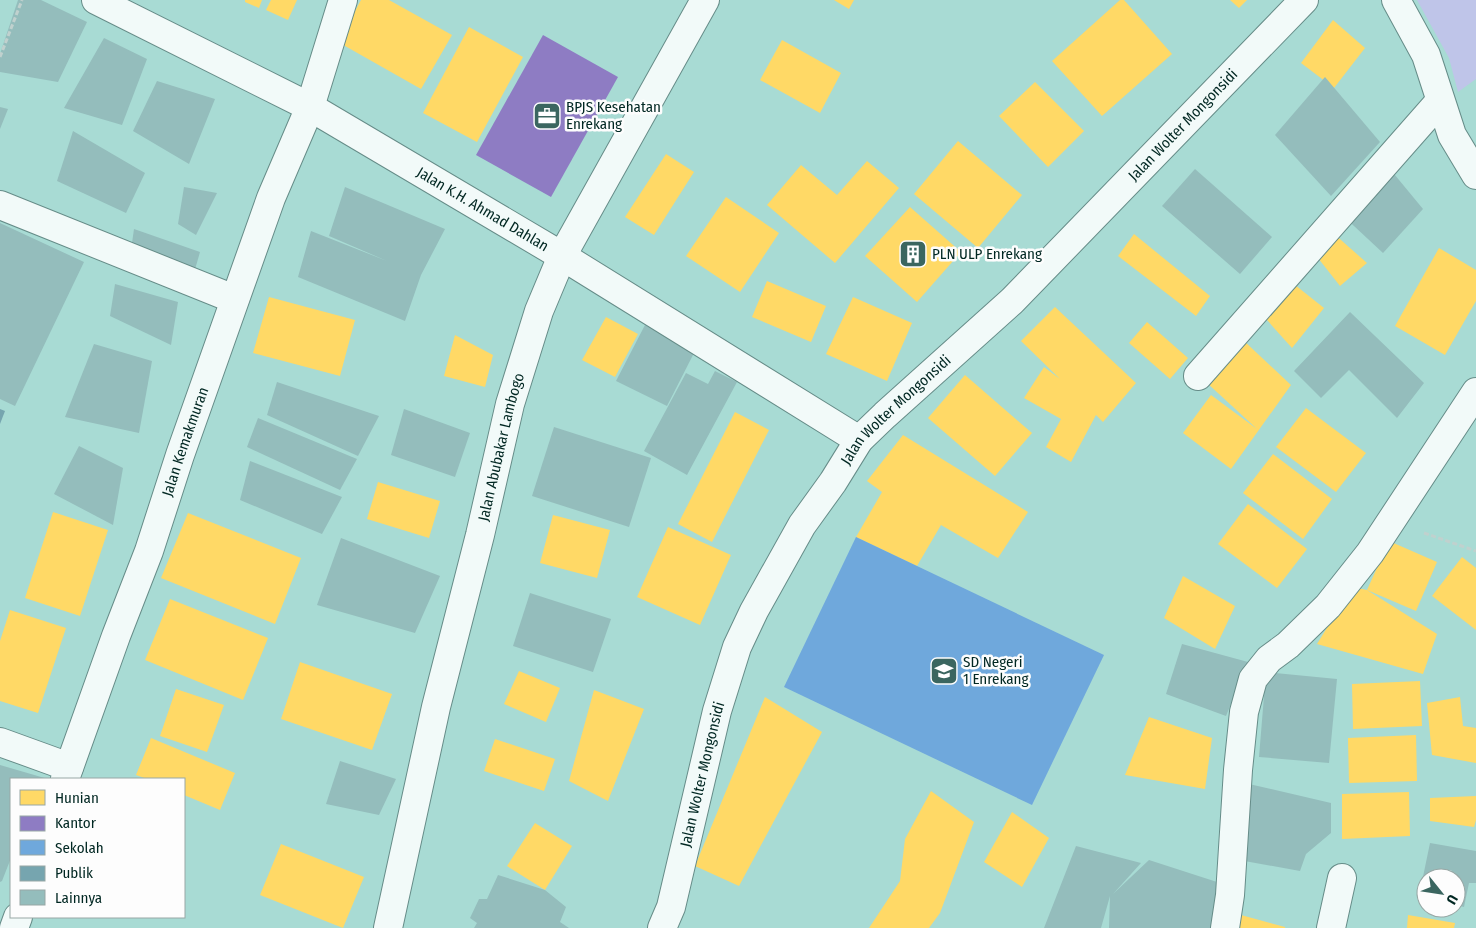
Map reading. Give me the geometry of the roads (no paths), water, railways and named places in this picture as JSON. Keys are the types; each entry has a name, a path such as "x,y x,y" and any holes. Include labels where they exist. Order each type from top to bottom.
{"street":[{"name":"Jalan K.H. Ahmad Dahlan","path":"96,0 310,107 562,256 859,440"},
{"name":"Jalan Kemakmuran","path":"67,773 116,636 149,551 234,298 271,198 310,107 344,0"},
{"name":"Jalan Abubakar Lambogo","path":"388,928 436,707 480,535 510,404 539,311 562,256 705,0"},
{"name":"Jalan Wolter Mongonsidi","path":"662,928 671,907 715,720 737,647 802,525 833,482 859,440 1012,300 1304,0"},
{"path":"1396,0 1426,55 1452,135 1476,175"},
{"path":"1198,376 1440,101"},
{"path":"0,205 234,298"},
{"path":"1225,928 1230,895 1238,770 1244,712 1253,680 1268,659 1288,645 1328,606 1370,553 1476,392"},
{"path":"0,742 67,773"},
{"path":"1331,928 1342,878"}],"place":[{"name":"BPJS Kesehatan Enrekang","path":"547,116"},
{"name":"PLN ULP Enrekang","path":"913,254"},
{"name":"SD Negeri 1 Enrekang","path":"944,671"}]}
